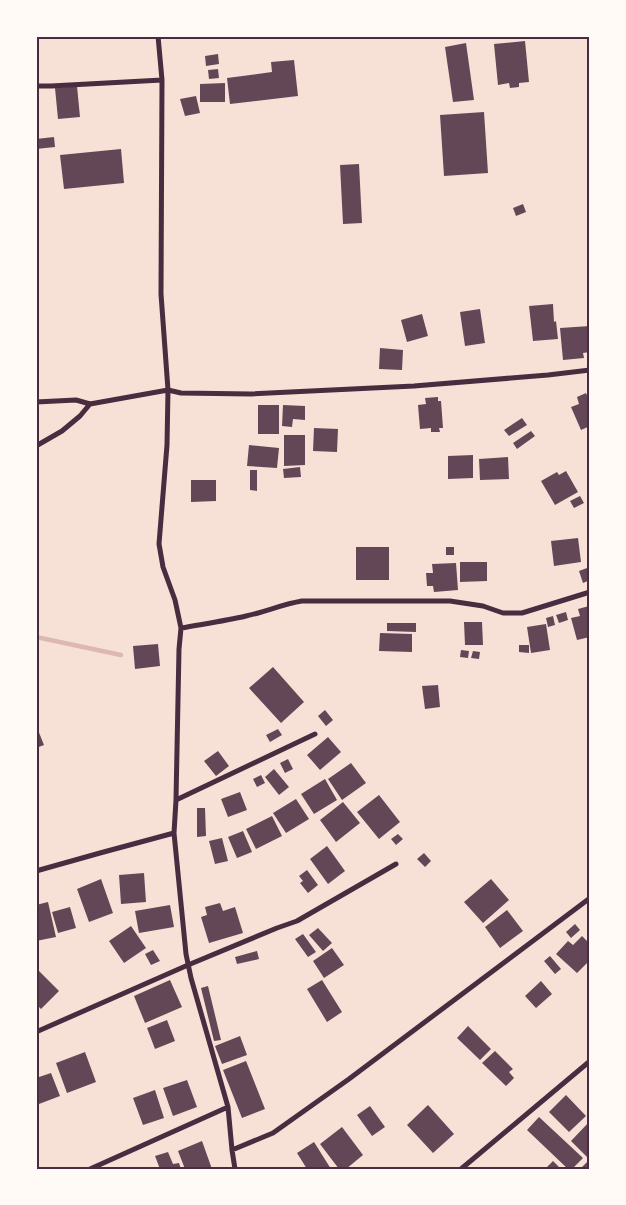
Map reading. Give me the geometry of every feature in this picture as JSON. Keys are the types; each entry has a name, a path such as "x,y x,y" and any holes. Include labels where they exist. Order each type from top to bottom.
{"street":[{"path":"158,36 162,80 161,294 168,390 167,445 159,544 163,567 175,600 181,628 174,833 186,954 228,1108 235,1169"},
{"path":"36,86 162,80"},
{"path":"36,402 76,400 90,404 168,390 181,393 251,394 414,386 590,370"},
{"path":"36,446 62,431 80,416 90,404"},
{"path":"181,628 244,617 302,600 450,601 483,606 503,613 522,613 590,592"},
{"path":"176,800 315,734"},
{"path":"36,871 174,833"},
{"path":"36,1032 188,965 297,921 396,864"},
{"path":"232,1150 273,1133 590,898"},
{"path":"461,1169 590,1062"},
{"path":"90,1169 228,1108"}],"building":[{"path":"525,41 529,82 519,83 519,87 510,88 509,83 498,85 494,44"},
{"path":"466,43 474,100 453,102 445,47"},
{"path":"218,54 219,64 206,66 205,56"},
{"path":"294,60 298,96 230,104 227,78 272,72 271,62"},
{"path":"218,69 219,78 209,79 208,70"},
{"path":"225,83 225,102 200,102 200,84"},
{"path":"77,86 80,117 58,119 55,88"},
{"path":"196,96 200,113 185,116 180,99"},
{"path":"484,112 488,173 444,176 440,115"},
{"path":"54,137 55,147 36,149 36,139"},
{"path":"121,149 124,183 64,189 60,155"},
{"path":"359,164 362,223 343,224 340,165"},
{"path":"523,204 526,212 516,216 513,208"},
{"path":"553,304 554,322 556,321 558,339 533,341 529,306"},
{"path":"480,309 485,343 465,346 460,312"},
{"path":"422,314 428,336 407,342 401,320"},
{"path":"590,326 590,352 583,353 584,358 563,360 560,328"},
{"path":"380,348 403,350 402,370 379,369"},
{"path":"586,393 590,403 590,426 581,430 571,407 579,404 577,397"},
{"path":"438,397 438,401 441,401 443,428 439,428 440,432 431,432 431,428 420,429 418,405 426,404 425,398"},
{"path":"258,405 279,405 279,434 258,434"},
{"path":"283,405 305,406 305,420 293,419 292,427 282,426"},
{"path":"522,418 527,425 509,436 504,430"},
{"path":"314,428 338,429 337,452 313,451"},
{"path":"531,431 535,436 517,449 513,443"},
{"path":"284,435 305,435 305,465 284,466"},
{"path":"249,445 279,448 277,468 247,466"},
{"path":"473,455 473,478 448,479 448,456"},
{"path":"508,457 509,479 480,480 479,459"},
{"path":"300,467 301,477 284,478 283,469"},
{"path":"250,470 257,470 257,491 250,490"},
{"path":"566,471 578,492 555,505 541,481 557,472 559,475"},
{"path":"191,480 216,480 216,501 191,502"},
{"path":"580,496 584,503 574,508 570,501"},
{"path":"578,538 581,562 554,566 551,541"},
{"path":"356,547 389,547 389,580 356,580"},
{"path":"446,547 454,547 454,555 446,555"},
{"path":"460,562 487,562 487,581 460,582"},
{"path":"456,563 458,590 434,592 433,586 427,586 426,573 433,573 432,564"},
{"path":"587,568 590,580 583,583 579,571"},
{"path":"589,606 590,637 577,640 571,618 580,616 578,609"},
{"path":"566,612 568,620 559,623 556,615"},
{"path":"553,616 555,625 548,627 546,618"},
{"path":"464,622 482,622 483,645 465,645"},
{"path":"387,623 416,623 416,632 387,631"},
{"path":"546,624 550,650 531,653 527,627"},
{"path":"380,633 412,634 412,652 379,651"},
{"path":"158,644 160,666 135,669 133,646"},
{"path":"519,645 529,645 529,653 519,652"},
{"path":"461,650 469,651 468,658 460,657"},
{"path":"473,651 480,652 479,659 471,658"},
{"path":"273,667 304,702 281,723 249,688"},
{"path":"438,685 440,707 425,709 422,686"},
{"path":"325,710 333,720 326,726 318,716"},
{"path":"36,725 44,745 36,748"},
{"path":"278,729 282,735 270,742 266,735"},
{"path":"328,737 341,752 320,770 307,755"},
{"path":"218,751 229,766 216,776 204,761"},
{"path":"288,759 293,769 285,773 280,763"},
{"path":"351,763 366,783 342,800 328,779"},
{"path":"274,769 289,787 279,795 265,777"},
{"path":"261,775 265,783 257,787 253,779"},
{"path":"325,779 337,800 314,814 301,794"},
{"path":"240,792 247,810 228,817 221,799"},
{"path":"379,795 400,822 379,839 357,812"},
{"path":"296,799 309,819 286,833 273,813"},
{"path":"343,802 360,823 336,842 320,820"},
{"path":"197,808 205,808 206,836 197,837"},
{"path":"272,816 282,836 256,849 246,829"},
{"path":"243,831 252,852 237,858 228,837"},
{"path":"398,834 403,839 396,845 391,839"},
{"path":"222,838 228,861 215,864 209,841"},
{"path":"327,846 345,871 328,884 310,859"},
{"path":"424,853 431,861 425,867 417,859"},
{"path":"307,870 318,885 308,893 300,883 303,881 299,876"},
{"path":"144,873 146,902 121,904 119,875"},
{"path":"101,879 113,913 89,922 77,889"},
{"path":"491,879 509,900 483,923 464,902"},
{"path":"48,902 56,937 36,941 36,905"},
{"path":"220,903 223,911 235,907 243,933 209,943 201,917 207,915 205,907"},
{"path":"170,905 174,927 139,933 135,911"},
{"path":"70,907 76,928 58,933 52,912"},
{"path":"507,910 523,931 500,948 485,927"},
{"path":"575,924 580,930 571,938 566,932"},
{"path":"131,926 146,948 124,963 109,941"},
{"path":"318,928 332,943 323,951 309,935"},
{"path":"303,934 316,952 308,957 295,939"},
{"path":"582,936 590,944 590,960 577,973 556,954 568,941 573,945"},
{"path":"332,948 344,965 324,978 313,961"},
{"path":"153,950 160,961 151,965 145,954"},
{"path":"257,951 259,959 237,964 235,957"},
{"path":"550,956 561,969 555,974 544,961"},
{"path":"36,968 59,991 41,1009 36,1004"},
{"path":"170,980 182,1007 145,1023 134,996"},
{"path":"322,980 342,1012 327,1022 307,989"},
{"path":"541,981 552,994 536,1008 525,996"},
{"path":"208,986 221,1040 214,1041 201,988"},
{"path":"167,1020 175,1041 155,1049 147,1028"},
{"path":"468,1026 491,1049 480,1060 457,1038"},
{"path":"240,1036 247,1055 222,1064 215,1046"},
{"path":"495,1051 513,1069 509,1072 514,1078 506,1086 482,1063"},
{"path":"85,1052 96,1082 67,1093 56,1063"},
{"path":"246,1061 265,1109 242,1118 223,1070"},
{"path":"51,1073 60,1096 39,1104 36,1095 36,1078"},
{"path":"187,1080 197,1107 173,1116 163,1088"},
{"path":"155,1090 164,1118 143,1125 133,1098"},
{"path":"566,1095 586,1116 569,1132 549,1112"},
{"path":"428,1105 454,1134 433,1153 407,1125"},
{"path":"370,1106 385,1127 372,1136 357,1115"},
{"path":"539,1117 583,1158 572,1169 568,1169 527,1130"},
{"path":"590,1121 590,1154 587,1157 571,1141"},
{"path":"342,1127 363,1155 346,1169 339,1169 320,1144"},
{"path":"202,1141 212,1169 185,1169 178,1151"},
{"path":"314,1142 331,1169 307,1169 297,1153"},
{"path":"168,1152 173,1164 179,1163 181,1169 160,1169 155,1156"},
{"path":"590,1159 590,1169 580,1169"},
{"path":"553,1161 561,1169 549,1169 547,1167"}],"waterway":[{"path":"36,637 121,655"}]}
